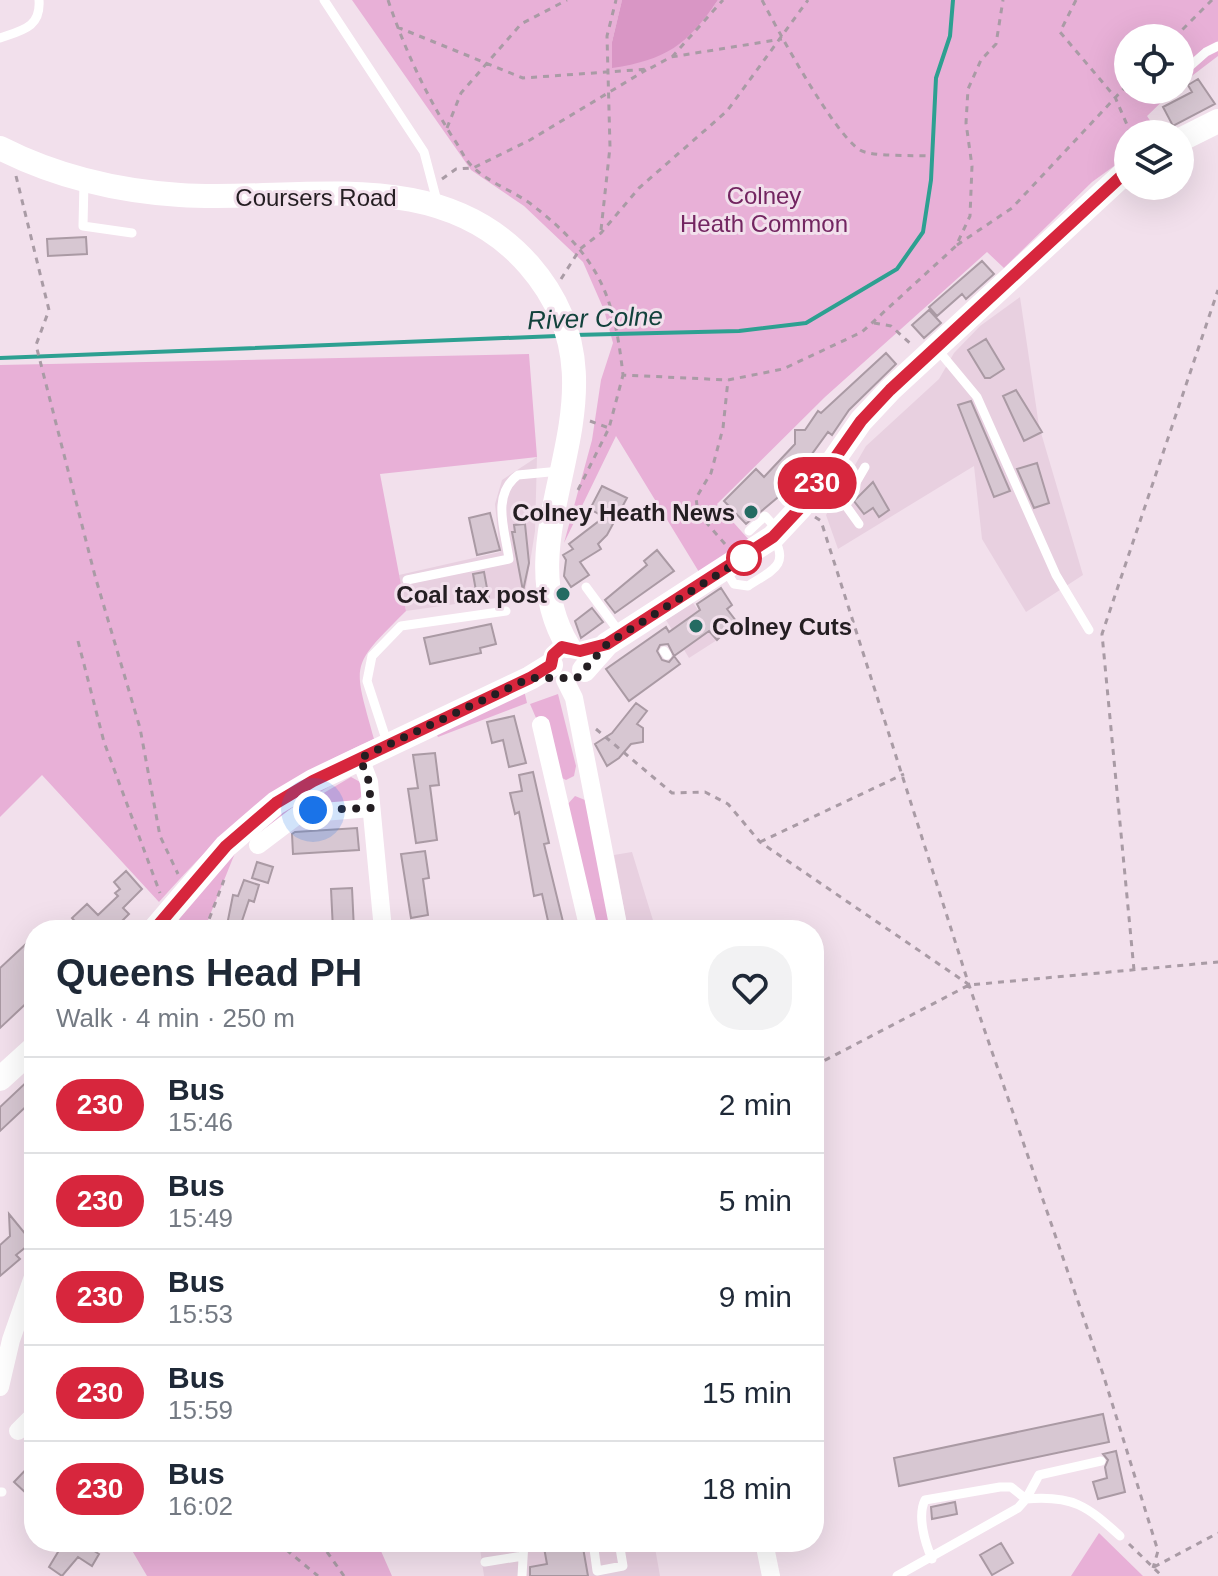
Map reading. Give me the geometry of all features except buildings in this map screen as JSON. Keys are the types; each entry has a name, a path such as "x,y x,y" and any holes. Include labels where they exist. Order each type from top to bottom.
{"street":[{"path":"1194,133 1218,121"},
{"name":"Coursers Road","path":"10,153 84,179 172,195 436,195 507,243 531,268 552,300 573,365 574,414 548,538 546,582 566,665"},
{"path":"168,917 226,846 258,817 313,781 530,678 649,627 776,535 801,507 861,421 930,352 1114,183"},
{"path":"566,665 617,920"},
{"path":"541,725 587,920"},
{"path":"360,758 369,782 382,920"},
{"path":"557,793 589,785"},
{"path":"258,845 299,814 371,808"},
{"path":"0,1079 24,1057"},
{"path":"0,1387 24,1303"},
{"path":"18,1431 24,1425"},
{"path":"766,1552 771,1576"}],"lane":[{"path":"0,38 35,24 40,15 39,0"},
{"path":"324,0 424,152 436,195"},
{"path":"1194,63 1218,46"},
{"path":"84,179 83,226 132,233"},
{"path":"930,352 977,397 1056,575 1089,630"},
{"path":"859,524 844,503 865,467"},
{"path":"407,580 509,559 501,506 509,482 533,471 563,470"},
{"path":"749,531 765,516 776,535"},
{"path":"586,587 614,640"},
{"path":"388,745 367,681 372,656 401,626 506,611"},
{"path":"897,1576 1018,1508 1039,1475 1101,1461"},
{"path":"932,1559 921,1508 925,1500 1000,1487 1011,1487 1026,1499 1063,1497 1090,1509 1120,1536"},
{"path":"522,1576 523,1552"},
{"path":"594,1552 596,1573 623,1566 621,1552"},
{"path":"485,1562 523,1556"}],"path":[{"path":"388,0 406,54 473,168 531,205 580,249 602,279 619,334 623,375 609,428 576,496 556,502"},
{"path":"447,128 461,93 521,24 567,0"},
{"path":"601,233 611,90 607,36 616,0"},
{"path":"436,195 456,169 473,168 530,140 671,57 723,0"},
{"path":"762,0 782,39 845,136 862,152 928,156"},
{"path":"552,300 580,249 601,233 639,188 727,111 808,0"},
{"path":"956,246 970,216 972,166 966,123 968,89 981,60 996,44 1003,0"},
{"path":"1076,0 1060,32 1114,96"},
{"path":"1188,24 1212,0"},
{"path":"397,27 523,78 649,69"},
{"path":"671,57 782,39"},
{"path":"623,375 728,380 783,369 862,332 956,246 1012,208 1114,98"},
{"path":"10,153 49,310 36,345 95,576 140,728 160,836 168,917"},
{"path":"1134,970 1102,634 1218,290"},
{"path":"872,323 891,326 930,352"},
{"path":"728,380 717,451 711,473 696,498 698,513 734,565"},
{"path":"801,507 821,521 969,985 1103,1374 1158,1551 1153,1568"},
{"path":"78,641 104,742 168,917"},
{"path":"587,721 672,793 705,792 728,804 760,842 969,985"},
{"path":"760,842 904,774"},
{"path":"209,920 228,869"},
{"path":"824,1061 969,985 1218,962"},
{"path":"1153,1568 1218,1533"},
{"path":"1120,1536 1162,1576"},
{"path":"289,1552 318,1576"},
{"path":"327,1552 344,1576"}],"shaded area":[{"path":"622,0 718,0 696,28 674,48 647,60 612,68 612,42"},
{"path":"1020,297 1039,426 1083,575 1026,612 982,539 974,466 838,549 826,515 866,446 939,379 954,353 980,326"},
{"path":"537,457 535,531 525,594 406,611 399,575 500,552 495,504 502,480"},
{"path":"693,603 711,628 719,622 728,633 689,658 666,620"},
{"path":"632,852 653,920 626,920 614,855"},
{"path":"480,1552 656,1552 660,1576 484,1576"}],"green space":[{"name":"Colney Heath Common","path":"352,0 622,0 612,42 713,7 718,0 1218,0 1218,56 1194,74 1194,24 1114,24 1114,104 1159,104 1147,116 1150,120 1114,120 1114,166 1092,182 1004,268 987,252 825,397 717,504 750,541 699,572 616,436 564,543 592,440 601,380 613,343 604,310 583,262 524,206 471,170"},
{"path":"529,354 537,457 380,474 406,611 374,644 361,668 362,695 374,739 309,772 256,807 208,849 159,902 42,775 0,817 0,365"},
{"path":"524,690 527,703 438,737 435,731"},
{"path":"558,694 576,766 574,776 566,780 562,778 530,704"},
{"path":"351,777 362,783 361,797 357,800 298,808"},
{"path":"344,778 289,810 235,853 208,920 179,920 179,915 199,886 285,806"},
{"path":"575,796 585,800 612,920 593,920 566,806"},
{"path":"1099,1533 1143,1576 1071,1576"},
{"path":"133,1552 381,1552 392,1576 147,1576"}],"waterway":[{"name":"River Colne","path":"574,335 739,331 806,323 897,269 923,232 931,180 936,78 950,36 953,0"},
{"name":"River Colne","path":"0,358 557,336"}],"bus line":[{"name":"230","path":"163,920 226,846 258,817 294,792 530,678 551,665 553,655 562,647 574,647 580,651 607,644 765,544 786,526 861,421 890,390 1114,180"}],"place":[{"name":"Colney Heath News","path":"751,512"},
{"name":"Coal tax post","path":"563,594"},
{"name":"Colney Cuts","path":"696,626"}],"route":[{"path":"313,810 371,808 369,782 360,758 530,678 577,678 607,644 744,558"}]}
